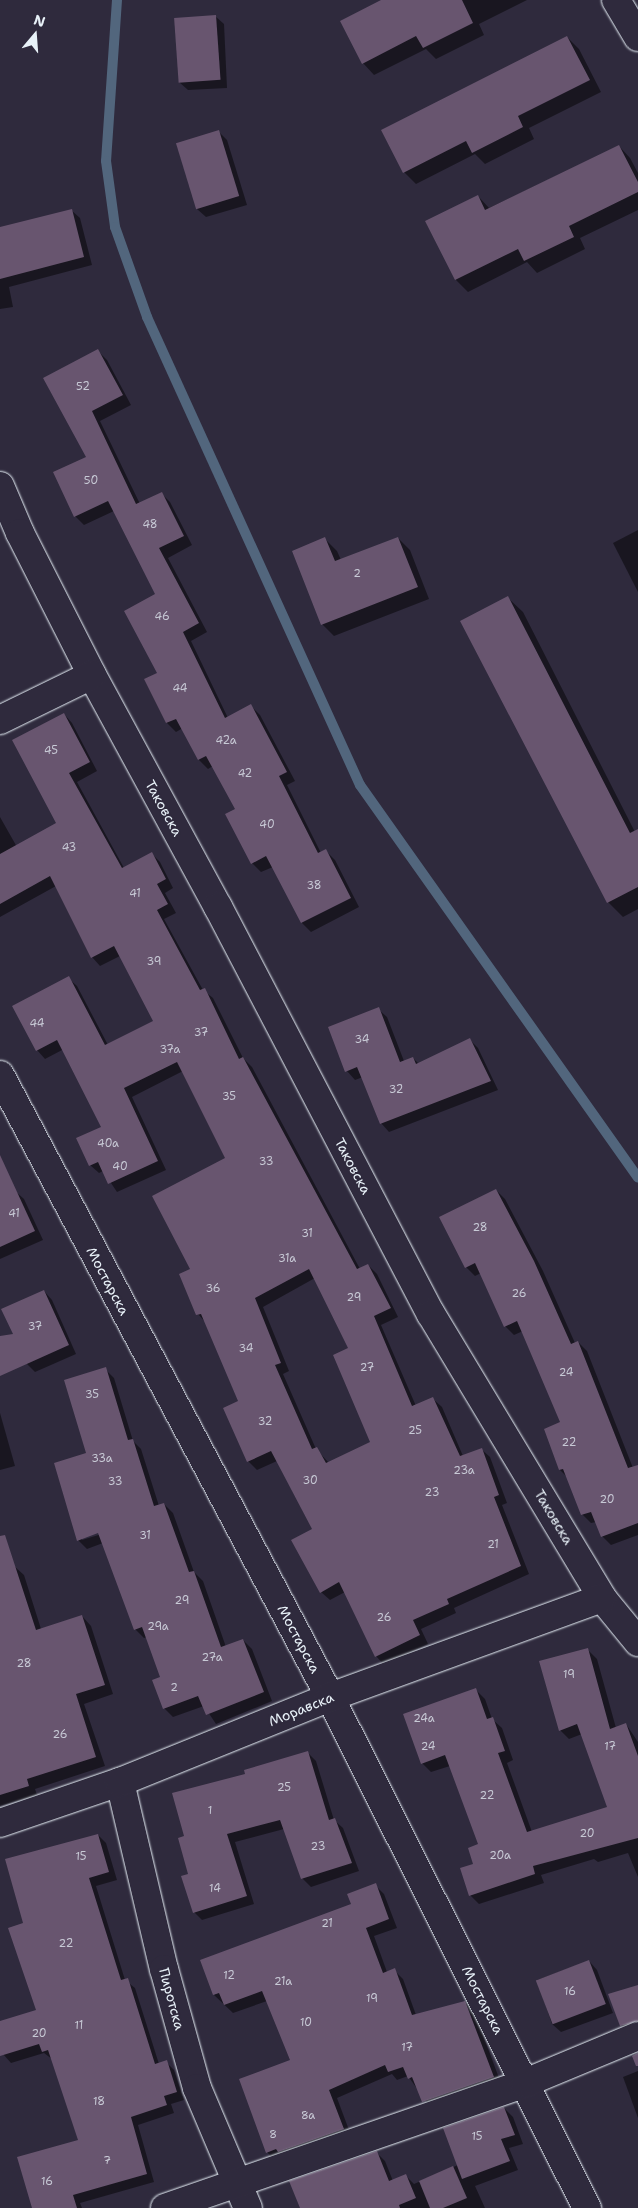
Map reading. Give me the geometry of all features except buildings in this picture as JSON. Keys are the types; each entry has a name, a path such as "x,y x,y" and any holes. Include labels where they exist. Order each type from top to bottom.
{"street":[{"path":"616,0 638,37"},
{"name":"Таковска","path":"0,486 20,533 92,675 218,907 431,1314 602,1598 638,1642"},
{"path":"0,720 92,675"},
{"name":"Мостарска","path":"0,1075 330,1697 587,2208"},
{"name":"Моравска","path":"0,1822 120,1782 330,1697 602,1598"},
{"name":"Пиротска","path":"120,1782 179,2030 197,2088 236,2184 248,2208"},
{"path":"164,2208 525,2083 638,2036"}],"waterway":[{"path":"117,0 106,161 115,227 147,317 360,785 638,1178"}]}
